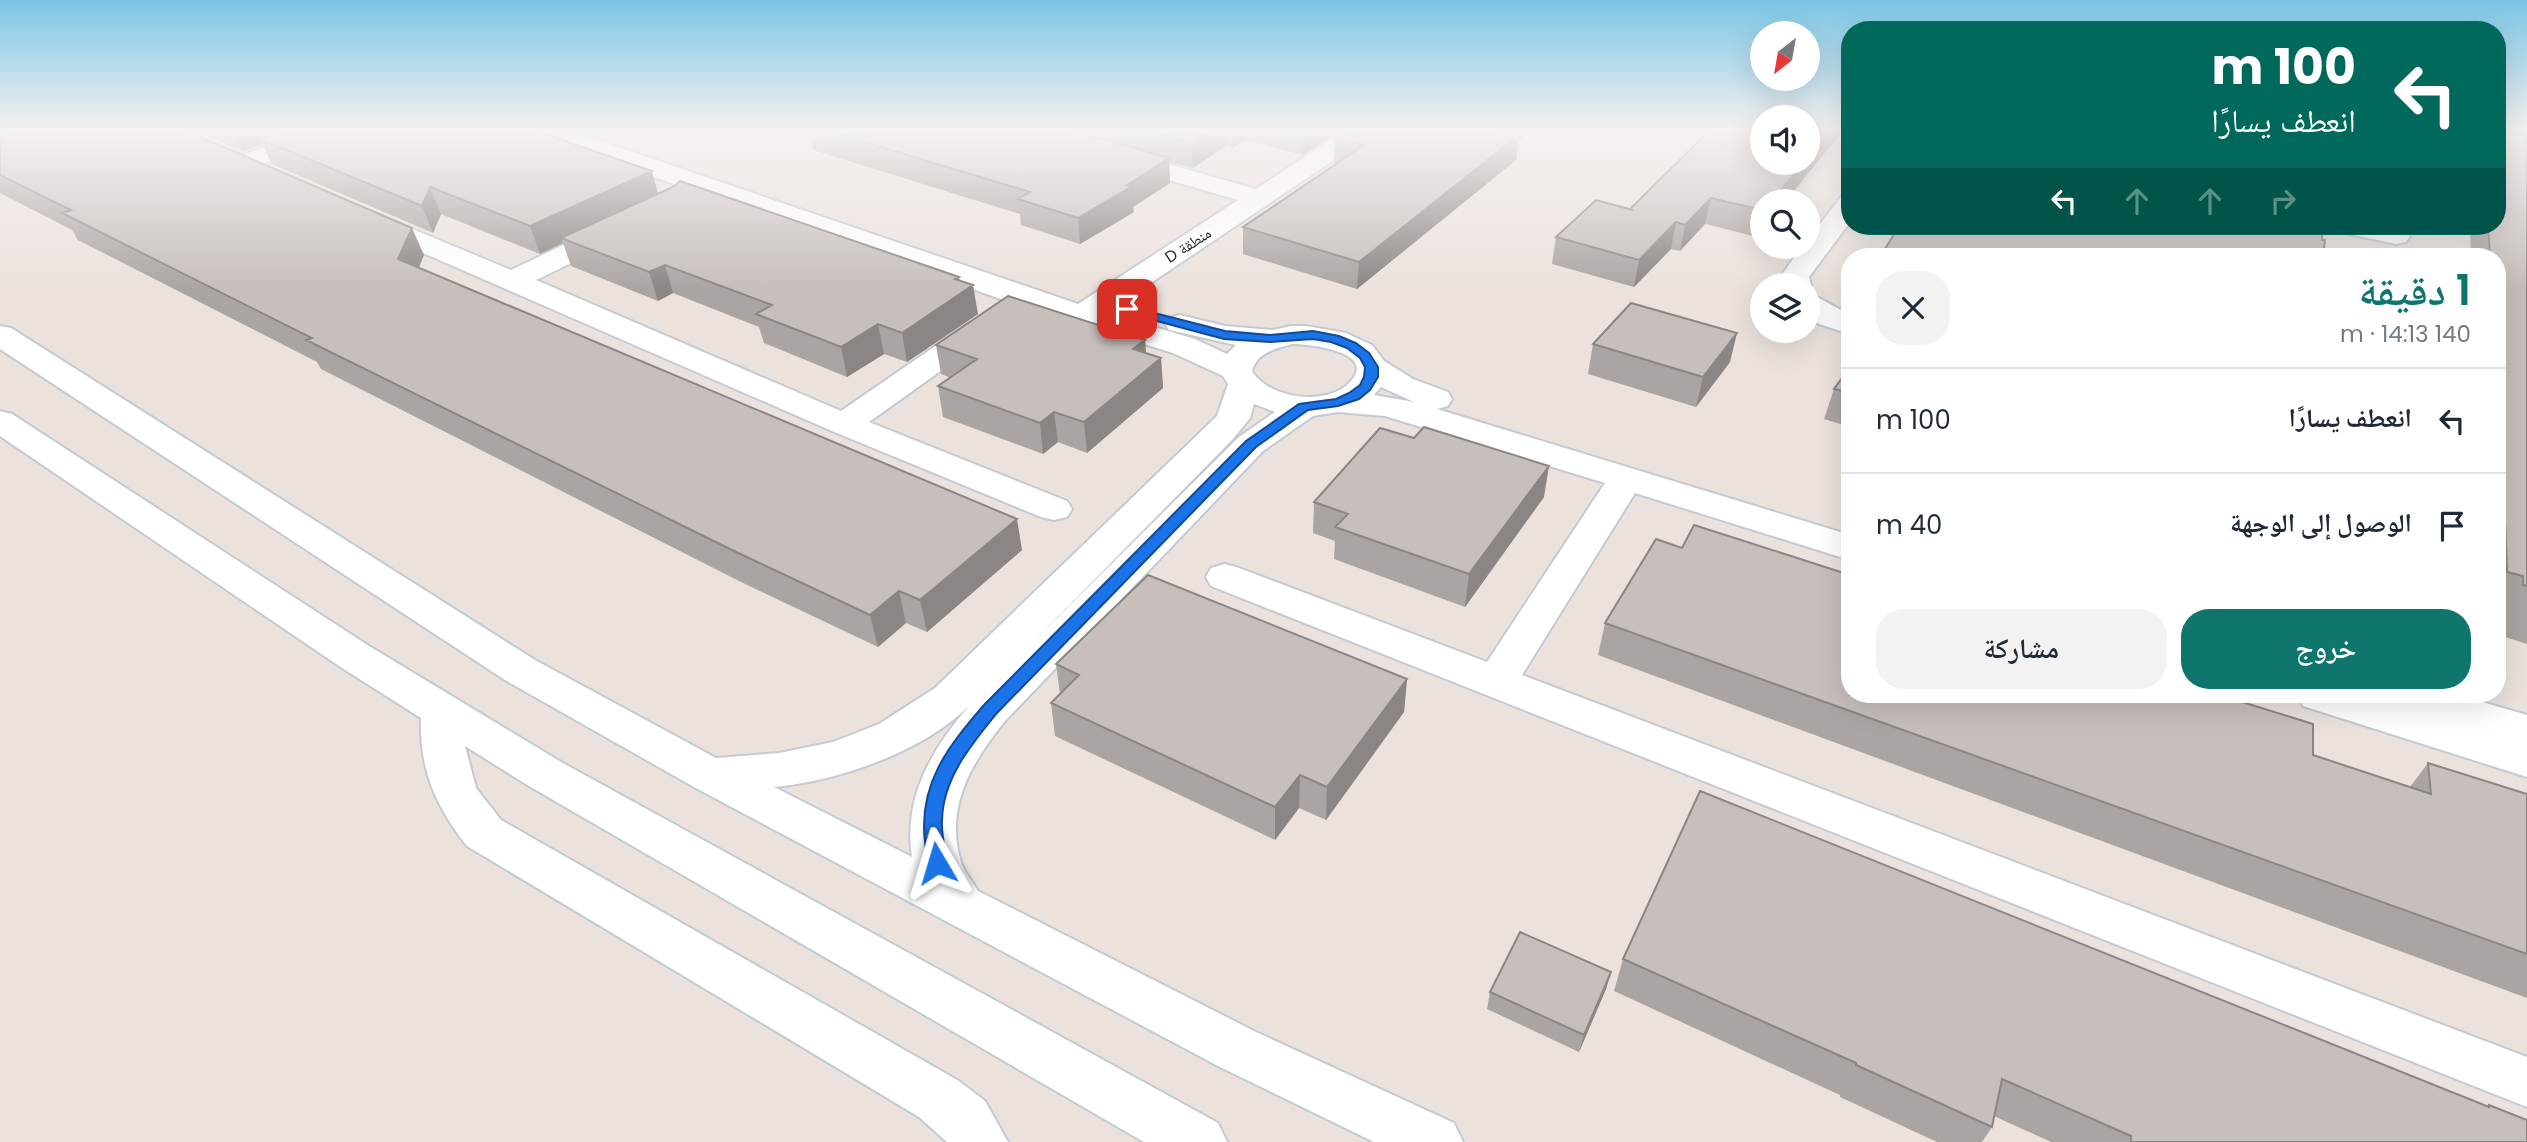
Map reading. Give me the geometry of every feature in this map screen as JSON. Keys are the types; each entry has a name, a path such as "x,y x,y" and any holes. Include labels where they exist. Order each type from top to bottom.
{"street":[{"path":"697,183 1025,298 1203,331 1270,339 1302,335 1334,339 1352,346 1365,356 1371,367 1371,377 1365,388 1321,405 1251,444 990,710 965,739 942,777 932,819 937,863 960,904"},
{"path":"744,183 1092,309 1203,353 1240,378 1267,401 1321,405 1385,405 1410,411 1841,545"},
{"path":"1209,183 1260,198"},
{"name":"D منطقة","path":"1092,309 1282,183"},
{"path":"345,208 844,424 1054,509"},
{"path":"1797,273 1841,216"},
{"path":"511,281 635,222"},
{"path":"844,424 1025,298"},
{"path":"1820,312 1841,322"},
{"path":"0,335 520,670 710,775 1237,1049 1434,1142"},
{"path":"710,775 766,773 823,763 878,745 917,724 950,699 1220,433 1233,418 1245,352 1270,339"},
{"path":"1371,367 1420,394 1841,522"},
{"path":"0,421 443,712 664,843 1198,1142"},
{"path":"1496,682 1626,479"},
{"path":"1225,577 2527,1082"},
{"path":"2367,703 2527,760"},
{"path":"2434,703 2527,731"},
{"path":"443,712 441,744 447,776 461,806 484,833 939,1099 965,1120 979,1142"}],"building":[{"path":"17,183 308,183 412,228 398,259 1017,519 920,600 899,591 870,615 306,340 312,338 62,213 71,210"},
{"path":"367,183 625,183 530,226 430,187 422,206"},
{"path":"687,183 959,277 955,279 973,285 902,333 878,324 841,347 756,314 772,305 665,265 649,272 561,238 675,186"},
{"path":"1001,183 1130,183 1127,185 1132,186 1078,218 1018,199 1030,192"},
{"path":"1307,183 1458,183 1359,262 1243,227"},
{"path":"1656,183 1786,183 1782,189 1750,189 1750,207 1711,198 1685,225 1676,222 1639,260 1556,237 1596,200 1633,210 1630,209"},
{"path":"2506,183 2527,183 2527,586 2523,585 2523,576 2507,572 2506,248 2489,248 2489,235 2506,235"},
{"path":"1894,235 2322,235 2322,240 2325,240 2324,248 1886,248"},
{"path":"1008,296 1145,340 1133,349 1161,358 1084,422 1054,412 1040,423 938,386 977,359 936,345"},
{"path":"1631,303 1737,333 1703,377 1593,344"},
{"path":"1841,379 1841,391 1834,389"},
{"path":"1424,427 1549,466 1469,574 1335,527 1348,514 1314,502 1380,428 1414,438"},
{"path":"1694,525 1841,572 1841,703 2246,703 2313,724 2313,755 2431,794 2428,763 2527,794 2527,954 1605,623 1656,539 1682,548"},
{"path":"1148,575 1407,679 1327,787 1300,775 1275,807 1051,703 1079,675 1056,664"},
{"path":"1700,791 2527,1120 2527,1142 2131,1142 2131,1136 2002,1079 1992,1127 1623,959"},
{"path":"1520,932 1611,972 1584,1035 1490,992"}],"route":[{"path":"937,863 932,819 942,777 965,739 990,710 1251,444 1304,407 1321,406 1354,396 1365,388 1371,377 1371,367 1365,356 1352,346 1334,339 1313,335 1270,339 1224,335 1127,309"}]}
